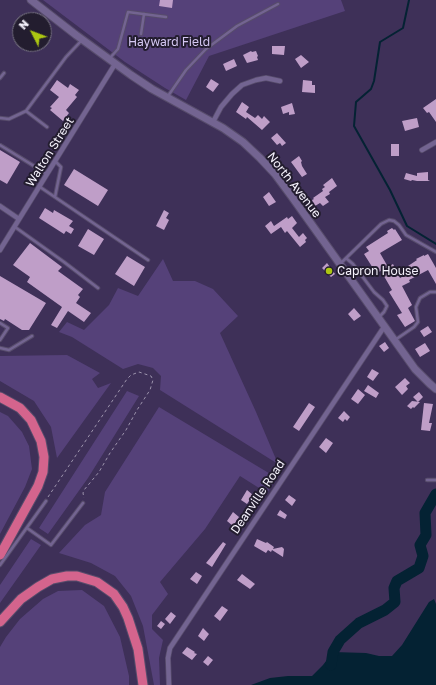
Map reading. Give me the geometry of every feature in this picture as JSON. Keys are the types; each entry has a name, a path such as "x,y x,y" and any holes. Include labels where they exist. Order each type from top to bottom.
{"highway":[{"path":"0,397 20,408 31,420 41,441 44,457 43,472 38,486 0,555"},
{"path":"0,622 20,599 38,586 52,579 77,576 97,582 114,594 123,607 128,618 138,649 143,685"}],"main road":[{"name":"North Avenue","path":"31,0 112,62 167,98 212,122 243,142 260,158 275,174 415,369 436,389"}],"street":[{"name":"Walton Street","path":"0,250 56,162 112,62"},
{"path":"212,122 221,107 242,85 266,78 280,81"},
{"path":"422,150 436,142"},
{"path":"0,206 19,219"},
{"name":"Deanville Road","path":"169,685 168,658 170,648 384,327"}],"lane":[{"path":"167,98 186,70 206,49 237,26 278,4"},
{"path":"112,62 118,49 128,12 166,17"},
{"path":"141,34 144,14"},
{"path":"0,118 9,120 26,111 66,57 83,40"},
{"path":"0,78 4,73"},
{"path":"26,111 47,127"},
{"path":"0,145 48,174"},
{"path":"55,197 61,167 56,162"},
{"path":"40,187 148,260"},
{"path":"340,264 381,224 389,220 394,221 399,225 406,235 436,252"},
{"path":"15,227 98,288"},
{"path":"347,258 387,306 378,318"},
{"path":"394,340 414,327 418,322 416,307 420,298 430,292 436,292"},
{"path":"0,323 8,328 0,340"},
{"path":"0,348 9,350 32,336"},
{"path":"427,480 436,480"},
{"path":"0,566 46,501"},
{"path":"27,528 51,545 83,503"}],"path":[{"path":"46,501 127,379 131,375 139,372 151,376 154,380 150,390 99,472 84,490 83,503"}],"green space":[{"name":"Hayward Field","path":"43,0 341,0 345,11 209,56 186,100 125,62"},
{"path":"163,259 173,281 195,281 213,289 238,316 220,333 278,464 160,390 161,376 153,368 138,364 123,369 72,337 59,332 67,322 84,330 109,305 118,288 138,296"},
{"path":"67,355 100,373 92,379 98,388 111,383 57,458 51,427 34,401 0,381 0,356"},
{"path":"127,391 139,396 88,478 48,534 39,528"},
{"path":"159,407 277,478 267,493 240,476 205,529 160,582 168,594 152,615 152,629 163,640 159,658 160,685 154,685 143,626 131,596 115,576 91,563 59,553 85,525 101,515 105,492"},
{"path":"0,412 8,416 22,432 29,446 32,469 25,487 0,534"},
{"path":"31,539 41,545 0,603 0,585"},
{"path":"82,590 104,606 120,637 129,676 129,685 0,685 0,647 20,619 43,599 58,591"}],"water":[{"path":"434,599 436,604 436,685 251,685 270,678 312,676 333,652 366,653 379,656 392,656 402,645 429,602"}],"building":[{"path":"160,0 173,0 172,8 159,6"},
{"path":"272,46 285,46 284,55 272,54"},
{"path":"251,51 256,51 258,60 247,63 243,55"},
{"path":"301,55 309,62 301,68 295,59"},
{"path":"234,59 237,66 226,71 223,64"},
{"path":"211,79 219,84 213,92 206,87"},
{"path":"57,80 68,88 70,84 79,90 75,95 77,97 66,110 69,113 63,121 50,110 52,108 50,107 59,97 50,90"},
{"path":"303,80 312,81 312,85 315,85 315,93 302,92"},
{"path":"436,99 436,122 429,112 427,113 423,108"},
{"path":"242,102 249,107 246,112 255,118 258,115 262,119 264,116 270,122 262,130 247,117 246,119 236,112"},
{"path":"292,103 295,114 289,115 289,112 283,114 281,107"},
{"path":"417,118 419,127 405,131 402,121"},
{"path":"277,133 286,143 282,146 280,143 277,145 271,138"},
{"path":"391,144 399,144 399,156 391,156"},
{"path":"0,150 20,162 7,184 0,180"},
{"path":"299,156 302,161 302,166 307,174 302,177 291,162"},
{"path":"74,169 108,190 98,206 64,185"},
{"path":"428,172 428,180 430,181 411,181 404,179 406,173 417,176 417,173"},
{"path":"332,178 337,186 325,197 329,202 323,206 320,203 315,206 312,200 314,199 313,198 323,191 322,189 325,187 323,185"},
{"path":"269,192 276,202 269,206 263,197"},
{"path":"45,208 53,213 54,210 73,221 69,226 74,229 71,234 66,231 64,234 39,218"},
{"path":"164,210 169,213 166,218 169,220 164,230 156,226"},
{"path":"292,216 297,223 292,228 299,237 303,233 307,238 305,240 306,242 300,247 287,231 285,233 281,227 271,234 265,226 271,221 274,226 287,217 288,219"},
{"path":"392,228 394,230 395,229 402,240 380,253 388,267 393,264 400,278 411,272 408,266 417,260 416,259 424,255 428,254 436,268 436,284 428,270 409,280 410,282 402,286 412,305 408,308 415,321 405,327 397,315 402,313 389,292 392,290 381,271 376,273 364,254 369,251 366,247 388,233 387,231"},
{"path":"88,229 104,239 94,255 78,246"},
{"path":"30,243 62,267 58,271 83,289 78,295 80,297 76,303 91,313 84,322 68,311 57,328 51,325 62,307 27,282 30,277 13,265"},
{"path":"127,256 145,267 134,286 115,274"},
{"name":"Capron House","path":"327,263 335,274 331,277 322,268"},
{"path":"0,276 46,303 29,330 22,330 5,319 4,321 0,319"},
{"path":"354,308 361,316 354,321 348,314"},
{"path":"428,326 432,332 424,337 420,331"},
{"path":"385,342 389,348 384,352 379,346"},
{"path":"425,343 430,351 420,357 415,349"},
{"path":"372,369 379,373 373,381 367,377"},
{"path":"405,378 410,383 406,386 408,389 402,395 395,387"},
{"path":"368,385 379,393 376,398 364,391"},
{"path":"358,389 365,395 358,404 351,399"},
{"path":"419,392 423,397 418,402 413,397"},
{"path":"412,401 420,402 411,409 407,406"},
{"path":"309,403 315,407 299,431 293,427"},
{"path":"424,403 433,404 429,423 432,423 430,431 421,430"},
{"path":"344,411 350,417 347,421 345,419 343,422 338,418"},
{"path":"326,438 333,443 326,453 319,447"},
{"path":"247,490 253,495 247,504 241,500"},
{"path":"289,495 296,500 292,506 285,500"},
{"path":"280,510 287,515 285,519 277,515"},
{"path":"233,512 239,517 233,526 227,521"},
{"path":"257,539 266,543 267,542 274,547 273,549 282,547 284,549 283,557 272,550 271,552 268,550 266,553 254,546"},
{"path":"223,542 226,544 212,567 206,563"},
{"path":"196,572 202,576 197,584 190,579"},
{"path":"242,574 255,584 250,589 237,580"},
{"path":"222,606 228,610 220,621 214,616"},
{"path":"171,612 176,616 170,624 165,619"},
{"path":"161,621 165,624 161,629 157,626"},
{"path":"203,628 209,634 204,641 198,636"},
{"path":"187,647 197,654 192,660 182,653"},
{"path":"208,656 213,660 208,666 203,662"}],"waterway":[{"path":"409,0 403,28 380,42 374,81 371,89 356,102 354,126 390,190 407,226 436,244"},
{"path":"331,665 333,652 340,640 359,623 385,610 395,602 394,588 397,581 419,568 423,556 420,545 426,535 425,513 436,494"}],"place":[{"name":"Capron House","path":"329,271"}]}
